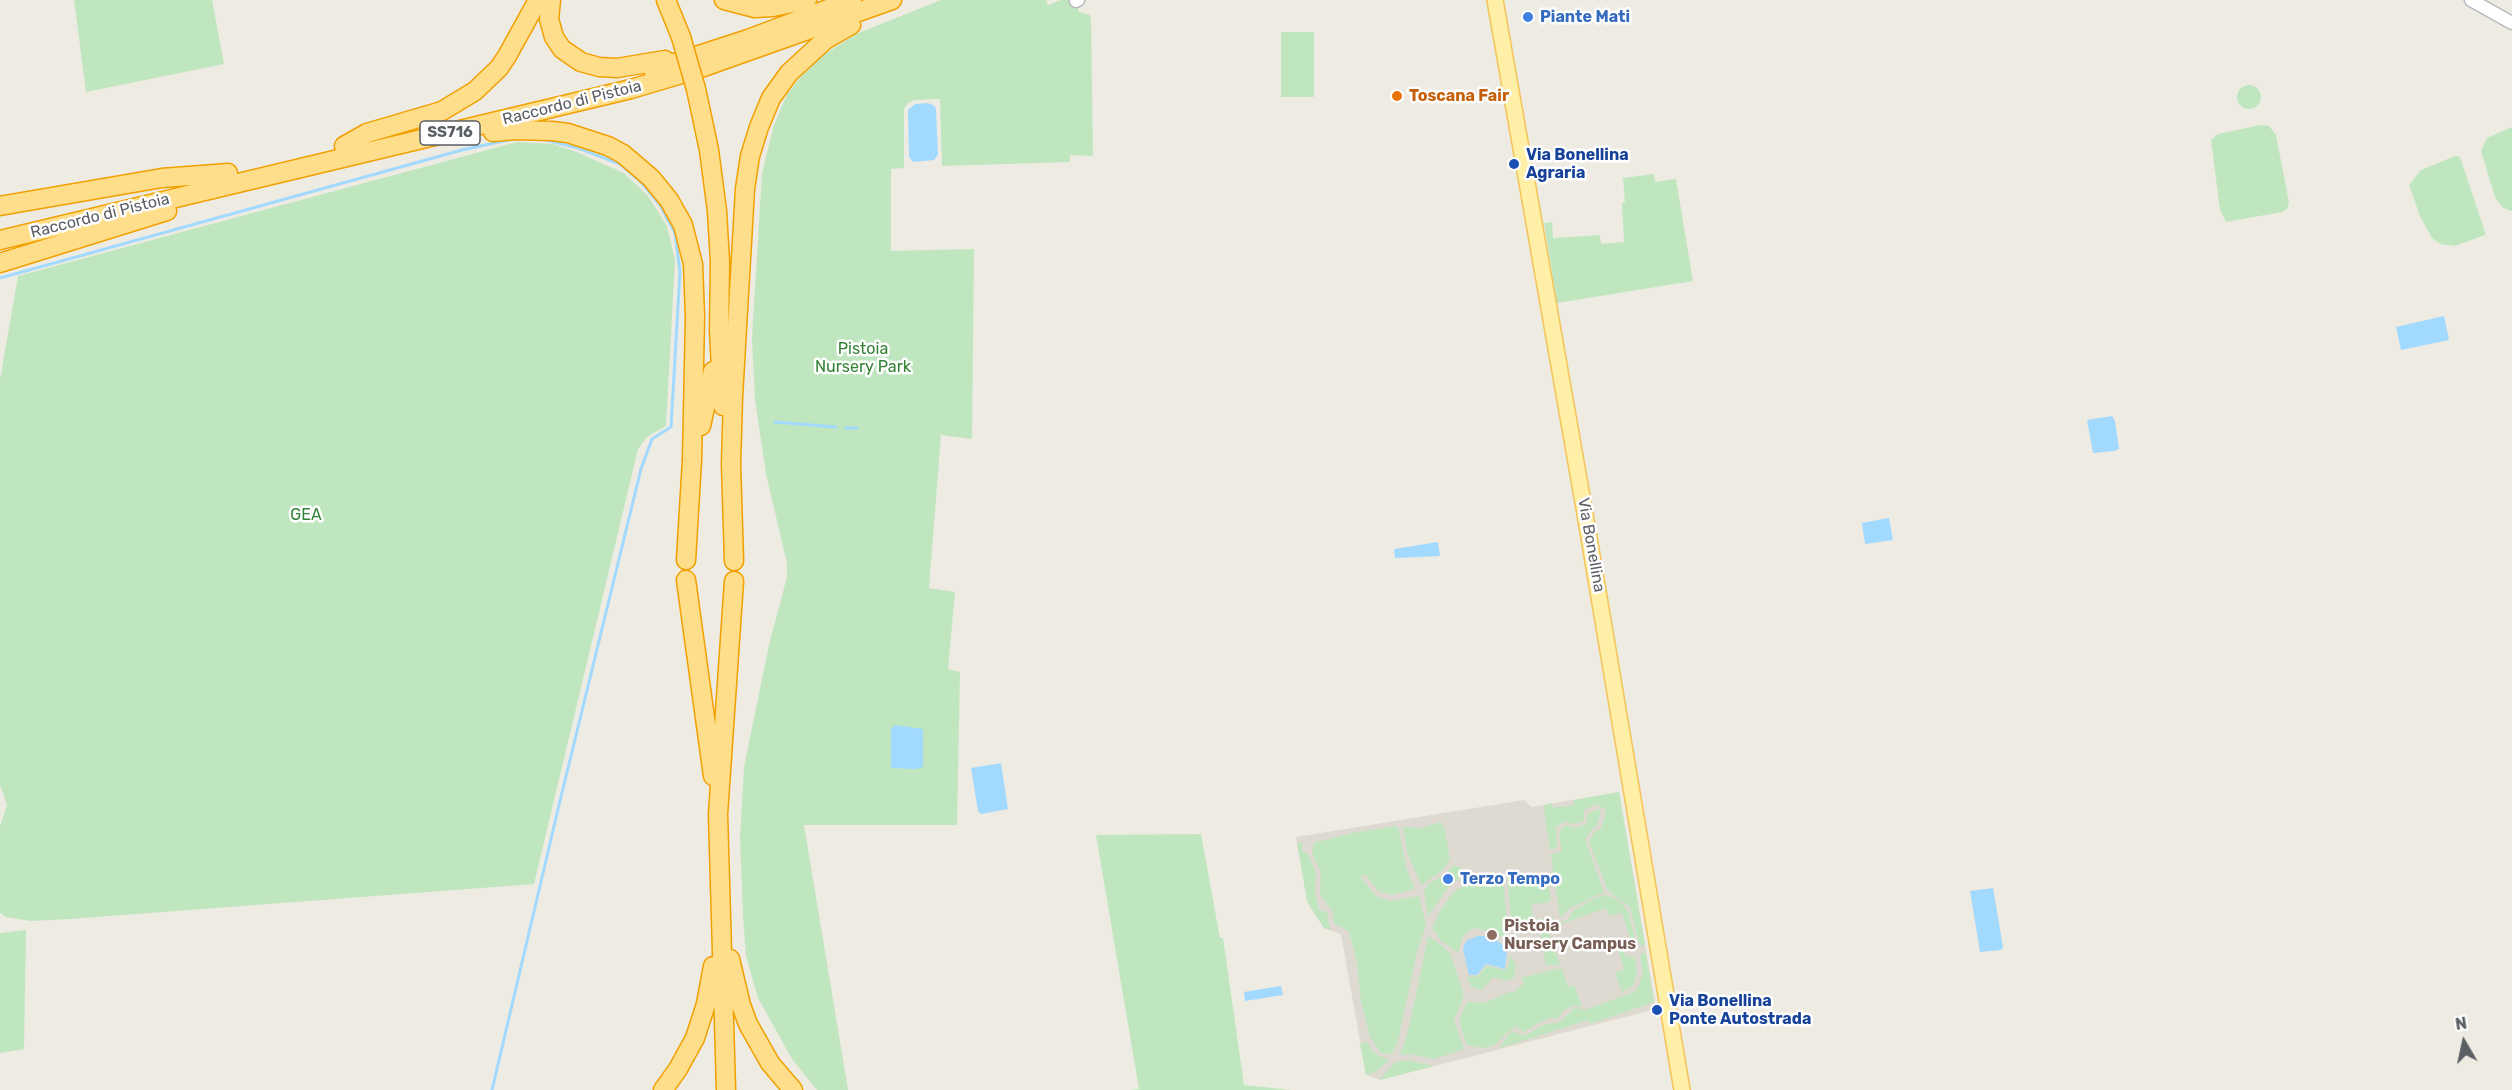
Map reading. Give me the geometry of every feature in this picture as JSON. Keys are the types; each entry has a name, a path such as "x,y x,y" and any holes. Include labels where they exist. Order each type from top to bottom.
{"highway":[{"path":"344,146 367,133 442,111 475,92 503,62 538,0"},
{"path":"551,0 549,19 557,42 569,55 588,65 606,68 629,67 713,51"},
{"path":"666,0 681,37 710,150 720,262 718,330 722,393 731,464"},
{"path":"724,0 742,6 763,8 807,0"},
{"name":"Raccordo di Pistoia","path":"0,240 344,146 593,86 713,51 852,0"},
{"name":"Raccordo di Pistoia","path":"0,229 435,136 602,96 695,70 892,0"},
{"path":"734,561 731,464 745,189 750,156 771,98 800,62 840,30 888,9 902,0"},
{"path":"435,136 515,130 568,133 623,154 662,190 682,225 693,264 695,340 692,460 686,560"},
{"path":"3,205 162,178 230,179"},
{"path":"0,263 207,198 230,179"},
{"path":"692,460 709,392 718,330"},
{"path":"686,580 718,814"},
{"path":"726,1090 718,814 734,580"},
{"path":"663,1090 695,1038 708,996 714,959 719,845"},
{"path":"719,845 729,951 741,1005 759,1046 770,1063 794,1090"}],"main road":[{"name":"Via Bonellina","path":"1495,0 1586,519 1682,1090"}],"street":[{"path":"2471,0 2512,23"}],"shaded area":[{"name":"Pistoia Nursery Campus","path":"1619,792 1656,1009 1380,1080 1366,1075 1341,934 1324,928 1308,904 1296,837 1524,800 1532,807"}],"green space":[{"path":"74,0 212,0 224,64 86,92"},
{"name":"Pistoia Nursery Park","path":"941,0 1046,0 1048,5 1061,0 1076,0 1079,12 1090,15 1091,19 1093,156 1070,155 1070,162 942,166 940,99 915,100 908,103 904,109 904,168 891,169 891,251 974,249 972,439 941,435 929,588 955,592 948,669 960,672 957,825 804,825 848,1090 817,1090 792,1059 758,998 746,956 743,916 740,838 744,767 769,645 787,577 787,563 766,474 755,400 752,338 762,174 773,128 781,108 788,93 807,69 819,58 856,34"},
{"path":"1281,32 1314,32 1314,97 1281,97"},
{"path":"2249,85 2258,88 2261,97 2258,106 2249,109 2240,106 2237,97 2240,88"},
{"path":"2260,125 2269,126 2276,135 2289,203 2287,209 2282,212 2226,222 2220,210 2211,140 2218,134"},
{"path":"2512,127 2511,211 2502,207 2495,197 2481,151 2487,138"},
{"name":"GEA","path":"517,142 553,144 624,173 648,196 667,226 675,260 666,426 648,436 638,449 534,884 70,919 31,921 6,917 0,913 0,826 7,805 0,785 0,380 18,276"},
{"path":"2455,156 2460,157 2485,235 2455,246 2440,244 2432,238 2420,216 2409,185 2421,170"},
{"path":"1654,174 1655,182 1676,179 1693,281 1557,303 1544,223 1552,222 1553,238 1600,235 1601,244 1624,242 1623,178"},
{"path":"1619,792 1645,945 1642,946 1639,943 1630,907 1608,891 1589,842 1595,831 1601,829 1606,811 1597,804 1584,810 1584,821 1573,824 1565,821 1556,827 1557,848 1550,850 1545,817 1544,805 1552,803 1553,808 1574,805 1574,800"},
{"path":"1598,809 1601,811 1597,826 1585,839 1604,892 1570,908 1560,917 1551,855 1562,851 1559,836 1561,829 1566,825 1574,828 1586,824 1588,813"},
{"path":"1441,822 1450,859 1443,870 1421,885 1407,852 1403,827 1421,828"},
{"path":"1396,826 1407,870 1415,889 1392,895 1378,891 1366,875 1360,876 1376,896 1390,901 1419,896 1426,925 1417,952 1398,1041 1392,1054 1381,1053 1370,1037 1361,1002 1357,962 1349,932 1334,923 1332,911 1320,894 1321,872 1312,854 1314,843 1352,833"},
{"path":"1201,834 1220,938 1223,938 1244,1085 1291,1090 1130,1090 1139,1089 1096,835"},
{"path":"1302,842 1302,851 1308,854 1316,872 1315,893 1319,910 1327,912 1330,930 1324,928 1307,901 1297,843"},
{"path":"1454,865 1464,870 1466,874 1450,885 1428,916 1424,892 1428,884 1444,875"},
{"path":"1498,873 1504,887 1509,944 1507,945 1503,937 1497,934 1474,928 1462,938 1458,953 1441,941 1432,928 1440,911 1452,894 1468,882"},
{"path":"1509,873 1547,875 1551,902 1531,904 1533,920 1554,918 1555,925 1547,927 1560,965 1546,965 1539,925 1535,926 1534,923 1512,927 1507,878"},
{"path":"1607,895 1620,901 1628,911 1635,944 1631,941 1622,913 1609,916 1606,908 1561,924 1568,920 1574,910 1597,897"},
{"path":"26,930 24,1049 0,1053 0,933"},
{"path":"1428,937 1450,953 1463,991 1463,999 1454,1020 1464,1049 1434,1059 1410,1054 1400,1055 1409,1028"},
{"path":"1623,949 1626,956 1635,957 1637,971 1633,986 1622,992 1615,973 1624,969 1618,951"},
{"path":"1643,952 1646,954 1654,1002 1590,1024 1588,1020 1499,1048 1510,1033 1514,1032 1524,1036 1545,1024 1558,1023 1575,1008 1585,1010 1634,992 1639,986 1643,973 1640,956"},
{"path":"1509,955 1516,964 1514,978 1507,981 1493,977 1481,990 1471,987 1467,977 1477,977 1487,966 1505,970 1509,965"},
{"path":"1562,969 1568,987 1574,985 1582,1007 1574,1005 1563,1011 1557,1019 1550,1018 1542,1021 1524,1032 1515,1026 1493,1046 1483,1048 1467,1045 1459,1021 1467,1002 1484,1003 1514,992 1524,984 1521,978"},
{"path":"1367,1042 1374,1053 1389,1060 1375,1072 1366,1075 1360,1044"},
{"path":"1408,1060 1434,1066 1380,1080 1395,1062"}],"water":[{"path":"928,103 935,106 936,110 938,155 934,160 913,162 909,157 908,110 915,104"},
{"path":"2444,316 2449,340 2401,350 2396,327"},
{"path":"2112,416 2115,421 2119,449 2093,453 2087,420"},
{"path":"1889,518 1893,540 1865,544 1862,523"},
{"path":"1438,542 1440,556 1395,558 1394,549"},
{"path":"895,725 923,729 923,767 891,768 891,729"},
{"path":"1001,763 1008,809 981,814 978,811 971,768"},
{"path":"1993,888 2003,947 2001,950 1980,952 1970,891"},
{"path":"1478,936 1489,936 1504,945 1507,953 1505,969 1486,964 1477,975 1469,975 1463,949 1466,941"},
{"path":"1281,986 1283,995 1245,1001 1244,992"}],"waterway":[{"path":"0,278 462,150 513,139"},
{"path":"492,1090 641,469 652,439 671,427 680,272 675,233 660,205 641,182 620,164 578,148 546,140"},
{"path":"775,422 836,427"},
{"path":"846,428 857,428"}],"place":[{"name":"Piante Mati","path":"1528,17"},
{"name":"Toscana Fair","path":"1397,96"},
{"name":"Via Bonellina Agraria","path":"1514,164"},
{"name":"Terzo Tempo","path":"1448,879"},
{"name":"Pistoia Nursery Campus","path":"1492,935"},
{"name":"Via Bonellina Ponte Autostrada","path":"1657,1010"}]}
